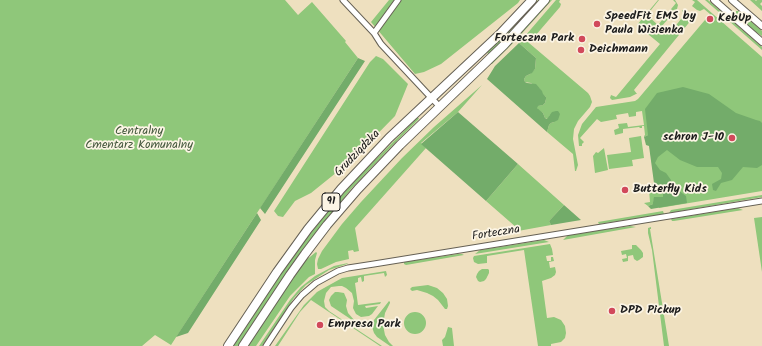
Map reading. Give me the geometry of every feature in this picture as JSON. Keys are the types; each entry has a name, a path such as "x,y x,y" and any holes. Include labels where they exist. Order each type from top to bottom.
{"main road":[{"name":"Grudziądzka","path":"228,346 308,228 354,174 389,138 500,34 532,0"},
{"name":"Grudziądzka","path":"243,346 290,275 327,226 358,189 400,144 504,44 546,0"}],"street":[{"path":"343,0 374,33 381,44 439,106"},
{"path":"374,33 398,0"},
{"path":"714,0 762,42"},
{"path":"732,0 762,26"},
{"name":"Forteczna","path":"266,346 291,308 308,288 316,282 348,268 762,201"}],"green space":[{"name":"Centralny Cmentarz Komunalny","path":"0,0 285,0 298,15 312,2 346,41 345,42 358,58 171,345 155,335 142,346 0,346"},
{"path":"389,0 520,0 441,64 424,72 415,74 371,22"},
{"path":"538,0 541,0 488,54 487,52"},
{"path":"550,0 552,0 516,40 492,64 489,64 514,39"},
{"path":"556,0 560,0 560,7 529,43 590,96 592,102 590,107 578,121 574,129 573,139 578,165 576,171 573,154 547,132 549,125 554,122 550,115 548,119 545,118 543,113 537,108 537,106 545,103 546,97 542,94 540,89 531,83 525,82 524,79 535,69 536,58 519,43"},
{"path":"658,0 647,15 658,25 676,3 673,0 675,0 678,5 677,9 661,27 669,34 685,14 682,10 696,21 692,19 634,90 637,94 630,97 612,100 610,98 611,95 616,97 660,44 637,25"},
{"path":"692,0 697,0 762,57 762,191 659,208 655,197 653,204 648,206 644,203 650,202 649,190 656,191 648,135 644,137 644,126 642,126 642,128 623,129 623,133 615,135 614,130 619,128 618,124 627,123 628,127 644,125 642,111 636,112 636,116 629,117 628,113 616,115 617,119 601,122 597,119 580,138 584,142 582,146 579,146 578,135 582,124 596,107 635,101 638,99 710,14 704,9 700,11 697,10 692,6 695,2"},
{"path":"705,0 708,0 762,47 762,50"},
{"path":"750,0 762,0 760,4 762,6 762,11"},
{"path":"736,11 739,11 762,31 762,36 753,30 736,14"},
{"path":"519,43 536,58 535,69 524,79 527,83 536,84 546,97 545,103 537,108 547,119 552,112 558,111 560,114 558,120 549,125 547,132 487,79 495,66"},
{"path":"376,56 383,59 408,84 395,116 352,160 311,193 295,201 283,217 278,216 274,211 370,62"},
{"path":"358,58 365,61 265,214 260,208"},
{"path":"482,85 458,112 421,143 426,148 355,228 359,251 348,251 349,259 318,269 318,259 322,251 361,202 402,158 434,127"},
{"path":"683,87 709,94 736,113 760,121 762,123 762,165 757,168 743,167 732,180 721,183 716,191 713,190 712,184 721,179 722,173 718,167 697,167 680,160 667,150 658,157 655,163 660,170 666,173 671,180 671,185 686,196 687,203 651,209 648,206 653,204 654,197 663,197 663,192 661,190 649,190 648,186 654,183 649,146 646,145 644,137 648,135 645,109 657,93"},
{"path":"458,112 518,164 486,201 421,144"},
{"path":"417,118 419,118 418,120 351,189 291,266 238,346 232,346 285,266 333,205 358,177"},
{"path":"641,136 644,158 632,160 633,166 609,169 607,155 631,152 629,138"},
{"path":"604,148 608,170 595,173 593,156 596,152 598,153"},
{"path":"518,164 564,205 549,221 551,225 518,231 517,228 486,201"},
{"path":"762,195 762,197 669,213 671,210"},
{"path":"564,205 581,220 551,225 549,221"},
{"path":"738,208 743,210 674,221 671,219"},
{"path":"663,211 664,214 599,224 598,222"},
{"path":"257,213 261,220 188,333 176,337"},
{"path":"762,217 762,272 754,218"},
{"path":"630,226 636,227 563,240 568,235"},
{"path":"651,227 650,229 669,346 664,346 652,250 648,233 648,228"},
{"path":"544,240 549,242 475,254 480,250"},
{"path":"550,244 553,255 546,256 547,261 551,261 551,257 553,257 554,261 549,262 550,268 555,267 556,272 551,278 542,281 547,318 554,317 561,320 565,326 566,333 565,338 561,342 551,344 551,346 538,346 524,250 487,256 487,263 478,264 474,262 473,258 474,256"},
{"path":"632,245 636,245 641,250 643,257 637,261 634,259 633,255 628,256 628,261 623,262 622,259 627,258 626,254 622,255 621,251 632,249"},
{"path":"316,252 315,274 309,277 290,296 256,346 247,346 305,261"},
{"path":"458,254 464,255 406,265 404,264 404,262"},
{"path":"348,263 329,270 306,285 294,298 262,346 259,346 290,300 301,287 315,276 334,266"},
{"path":"482,269 488,269 489,273 484,281 480,282 476,277"},
{"path":"386,271 387,275 385,277 384,273 364,276 364,281 362,282 361,277 358,278 358,282 355,283 358,305 381,302 380,304 365,306 366,308 378,306 369,316 361,317 356,314 353,308 354,301 352,293 342,286 331,287 326,293 324,301 325,307 329,311 382,346 311,300 300,312 278,346 275,346 304,305 317,292 342,278"},
{"path":"428,285 437,288 443,293 447,299 447,309 445,309 433,296 417,290 412,291 410,289 412,287"},
{"path":"335,292 344,293 347,300 346,306 348,313 355,321 363,324 363,326 361,326 331,306 329,300"},
{"path":"389,301 390,303 385,313 383,325 385,335 393,346 390,346 377,337 372,327 374,320"},
{"path":"415,312 423,315 426,323 423,331 415,334 407,331 404,323 407,315"},
{"path":"448,327 452,328 454,346 443,346 442,340 445,337"}],"place":[{"name":"KebUp","path":"710,19"},
{"name":"SpeedFit EMS by Paula Wisienka","path":"597,24"},
{"name":"Forteczna Park","path":"582,39"},
{"name":"Deichmann","path":"581,50"},
{"name":"schron J-10","path":"732,138"},
{"name":"Butterfly Kids","path":"625,190"},
{"name":"DPD Pickup","path":"612,311"},
{"name":"Empresa Park","path":"320,325"}]}
